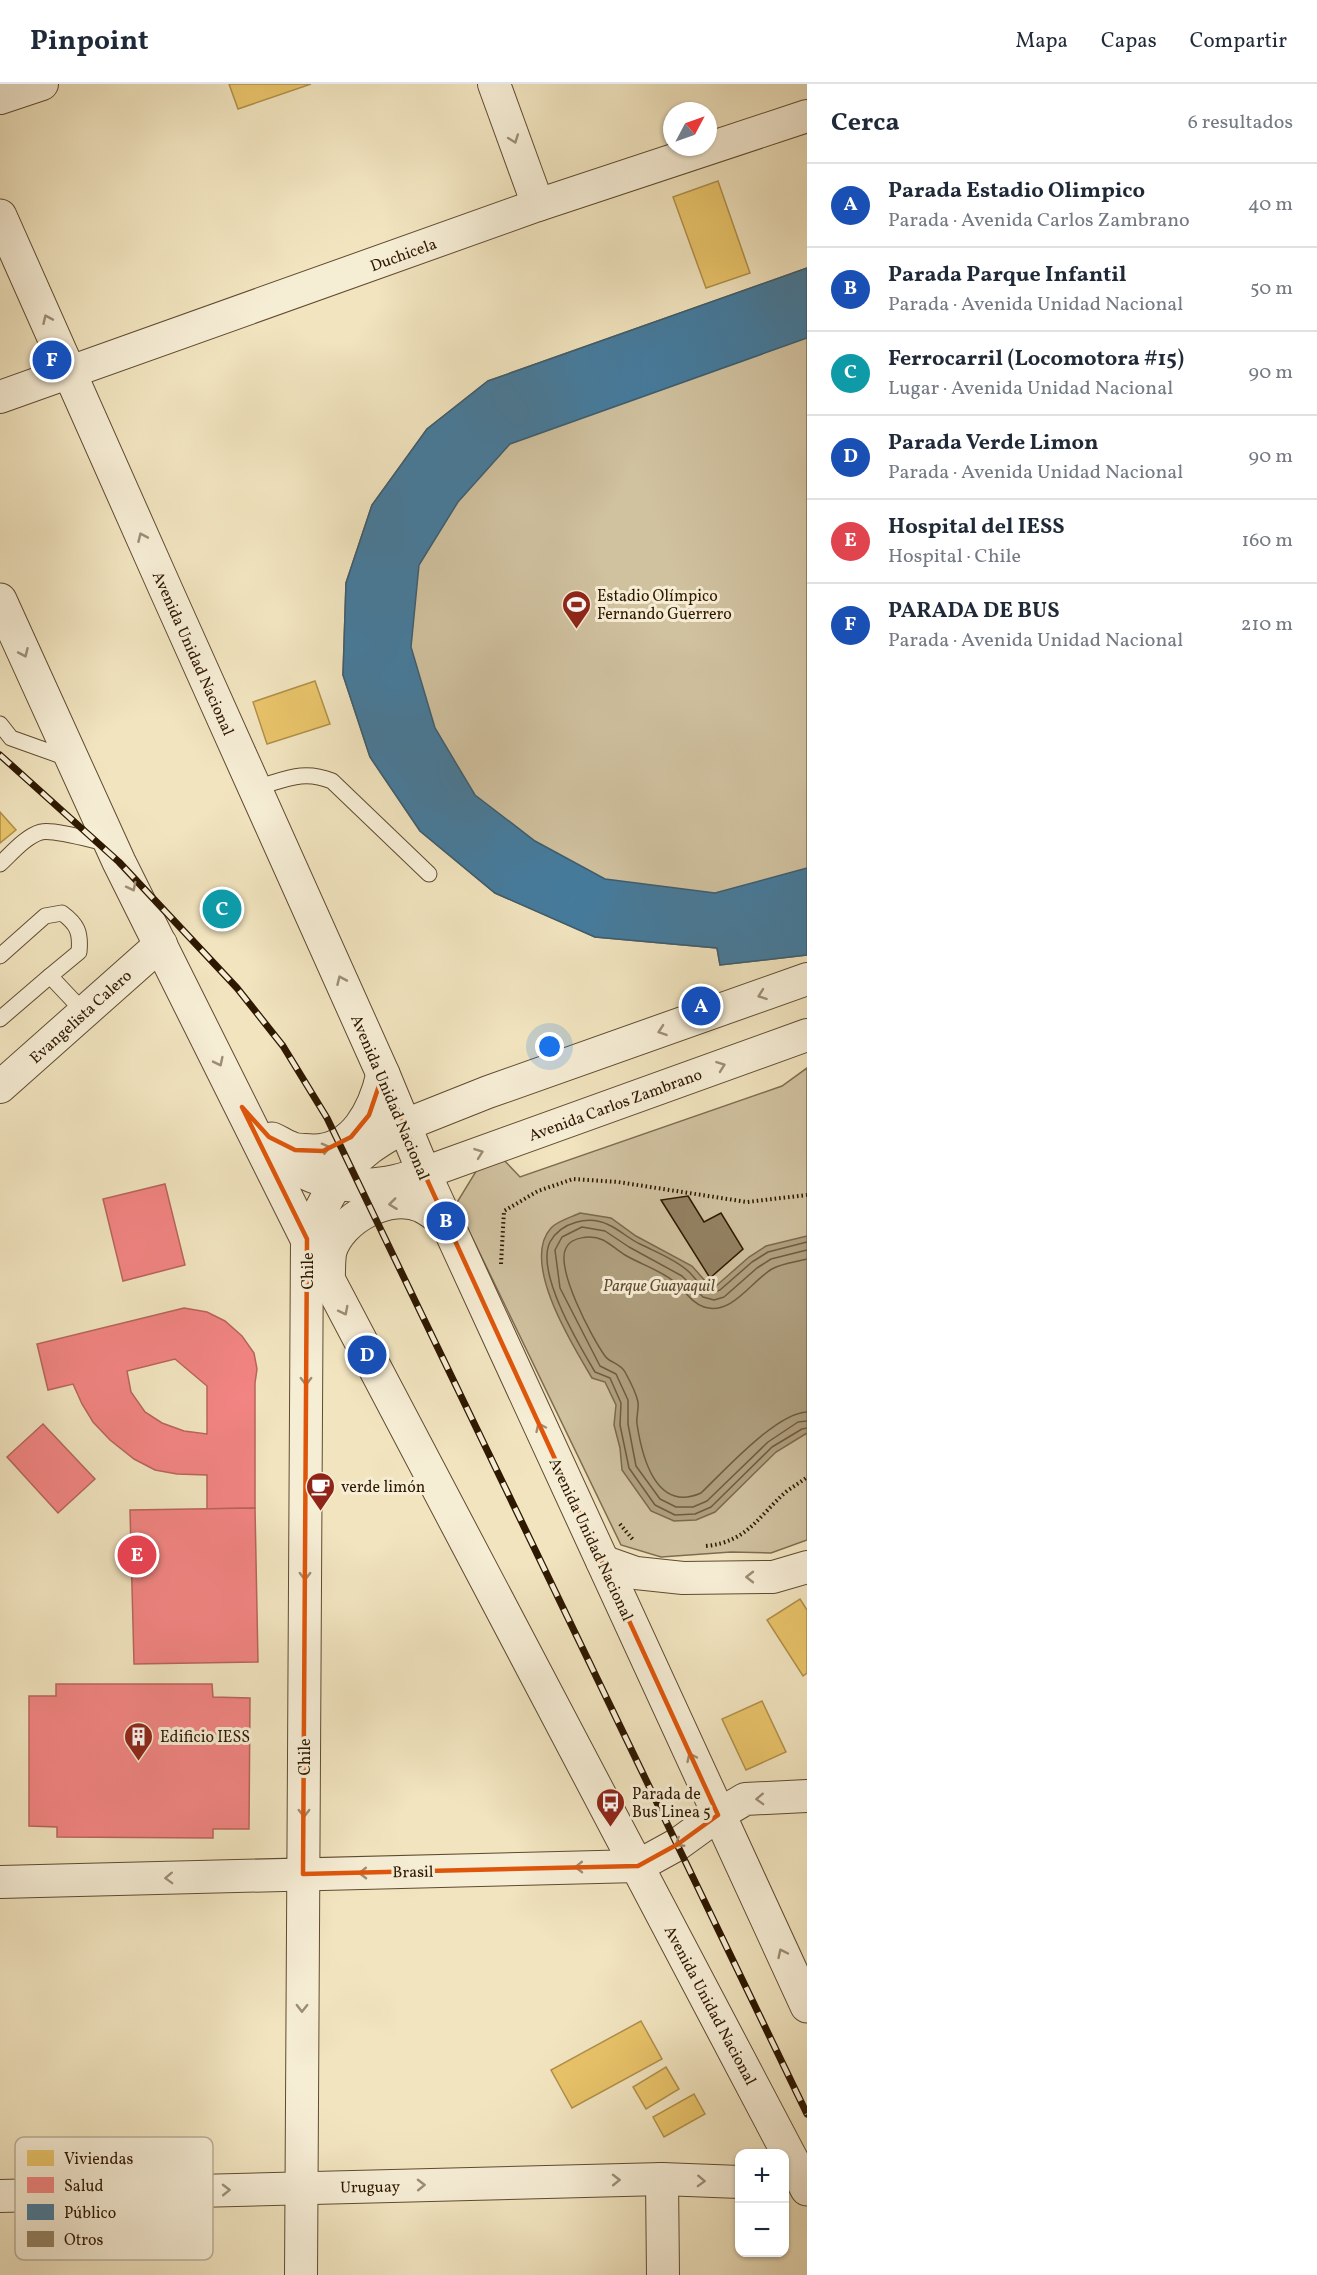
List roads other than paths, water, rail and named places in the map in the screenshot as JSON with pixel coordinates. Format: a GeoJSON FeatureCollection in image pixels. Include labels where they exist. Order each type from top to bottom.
{"type":"FeatureCollection","features":[{"type":"Feature","properties":{"kind":"street"},"geometry":{"type":"LineString","coordinates":[[0,98],[42,84]]}},
{"type":"Feature","properties":{"kind":"street"},"geometry":{"type":"LineString","coordinates":[[494,84],[538,206]]}},
{"type":"Feature","properties":{"kind":"street","name":"Duchicela"},"geometry":{"type":"LineString","coordinates":[[0,397],[538,206],[807,116]]}},
{"type":"Feature","properties":{"kind":"street","name":"Avenida Unidad Nacional"},"geometry":{"type":"LineString","coordinates":[[0,216],[383,1074],[424,1173],[807,2006]]}},
{"type":"Feature","properties":{"kind":"street","name":"Avenida Unidad Nacional"},"geometry":{"type":"LineString","coordinates":[[0,600],[111,844],[307,1239],[638,1866],[801,2185]]}},
{"type":"Feature","properties":{"kind":"street","name":"Evangelista Calero"},"geometry":{"type":"LineString","coordinates":[[0,1087],[161,944]]}},
{"type":"Feature","properties":{"kind":"street"},"geometry":{"type":"LineString","coordinates":[[307,1239],[326,1199],[336,1184],[368,1149],[405,1125],[488,1092],[807,980]]}},
{"type":"Feature","properties":{"kind":"street","name":"Avenida Carlos Zambrano"},"geometry":{"type":"LineString","coordinates":[[424,1173],[807,1035]]}},
{"type":"Feature","properties":{"kind":"street"},"geometry":{"type":"LineString","coordinates":[[242,1107],[269,1137],[295,1150],[323,1151],[351,1137],[369,1115],[379,1094],[383,1074]]}},
{"type":"Feature","properties":{"kind":"street"},"geometry":{"type":"LineString","coordinates":[[242,1107],[270,1146],[290,1164],[317,1178],[336,1184],[387,1184],[424,1173]]}},
{"type":"Feature","properties":{"kind":"street"},"geometry":{"type":"LineString","coordinates":[[328,1280],[330,1251],[343,1229],[371,1209],[394,1202],[421,1205],[446,1221]]}},
{"type":"Feature","properties":{"kind":"street","name":"Chile"},"geometry":{"type":"LineString","coordinates":[[301,2275],[307,1239]]}},
{"type":"Feature","properties":{"kind":"street"},"geometry":{"type":"LineString","coordinates":[[602,1561],[636,1573],[683,1578],[773,1577],[807,1566]]}},
{"type":"Feature","properties":{"kind":"street","name":"Brasil"},"geometry":{"type":"LineString","coordinates":[[0,1882],[638,1866],[678,1844],[745,1799],[807,1797]]}},
{"type":"Feature","properties":{"kind":"street"},"geometry":{"type":"LineString","coordinates":[[662,2179],[663,2275]]}},
{"type":"Feature","properties":{"kind":"street","name":"Uruguay"},"geometry":{"type":"LineString","coordinates":[[213,2190],[662,2179],[735,2182]]}},
{"type":"Feature","properties":{"kind":"street","name":"Uruguay"},"geometry":{"type":"LineString","coordinates":[[0,2196],[15,2196]]}},
{"type":"Feature","properties":{"kind":"lane"},"geometry":{"type":"LineString","coordinates":[[0,724],[11,738],[72,760]]}},
{"type":"Feature","properties":{"kind":"lane"},"geometry":{"type":"LineString","coordinates":[[255,788],[304,774],[318,775],[332,781],[429,874]]}},
{"type":"Feature","properties":{"kind":"lane"},"geometry":{"type":"LineString","coordinates":[[0,864],[31,837],[41,832],[54,832],[111,844]]}},
{"type":"Feature","properties":{"kind":"lane"},"geometry":{"type":"LineString","coordinates":[[0,956],[45,916],[62,913],[74,922],[81,939],[79,952],[0,1019]]}},
{"type":"Feature","properties":{"kind":"lane"},"geometry":{"type":"LineString","coordinates":[[50,976],[84,1012]]}},
{"type":"Feature","properties":{"kind":"water"},"geometry":{"type":"Polygon","coordinates":[[[580,1213],[611,1218],[636,1236],[692,1266],[707,1283],[716,1286],[749,1257],[766,1246],[807,1236],[807,1433],[776,1452],[715,1512],[696,1520],[674,1521],[651,1511],[622,1470],[620,1448],[614,1425],[616,1405],[605,1382],[592,1378],[573,1346],[553,1304],[545,1282],[542,1261],[543,1243],[551,1228],[580,1213]]]}},
{"type":"Feature","properties":{"kind":"railway"},"geometry":{"type":"LineString","coordinates":[[0,755],[119,862],[237,988],[283,1046],[327,1118],[807,2114]]}},
{"type":"Feature","properties":{"kind":"place","name":"PARADA DE BUS"},"geometry":{"type":"Point","coordinates":[52,360]}},
{"type":"Feature","properties":{"kind":"place","name":"Estadio Olímpico Fernando Guerrero"},"geometry":{"type":"Point","coordinates":[576,630]}},
{"type":"Feature","properties":{"kind":"place","name":"Ferrocarril (Locomotora #15)"},"geometry":{"type":"Point","coordinates":[222,909]}},
{"type":"Feature","properties":{"kind":"place","name":"Parada Estadio Olimpico"},"geometry":{"type":"Point","coordinates":[701,1006]}},
{"type":"Feature","properties":{"kind":"place","name":"Parada Parque Infantil"},"geometry":{"type":"Point","coordinates":[446,1221]}},
{"type":"Feature","properties":{"kind":"place","name":"Parada Verde Limon"},"geometry":{"type":"Point","coordinates":[367,1355]}},
{"type":"Feature","properties":{"kind":"place","name":"verde limón"},"geometry":{"type":"Point","coordinates":[320,1512]}},
{"type":"Feature","properties":{"kind":"place","name":"Hospital del IESS"},"geometry":{"type":"Point","coordinates":[137,1555]}},
{"type":"Feature","properties":{"kind":"place","name":"Edificio IESS"},"geometry":{"type":"Point","coordinates":[139,1762]}},
{"type":"Feature","properties":{"kind":"place","name":"Parada de Bus Linea 5"},"geometry":{"type":"Point","coordinates":[611,1828]}},
{"type":"Feature","properties":{"kind":"park label","name":"Parque Guayaquil"},"geometry":{"type":"Point","coordinates":[659,1285]}}]}
